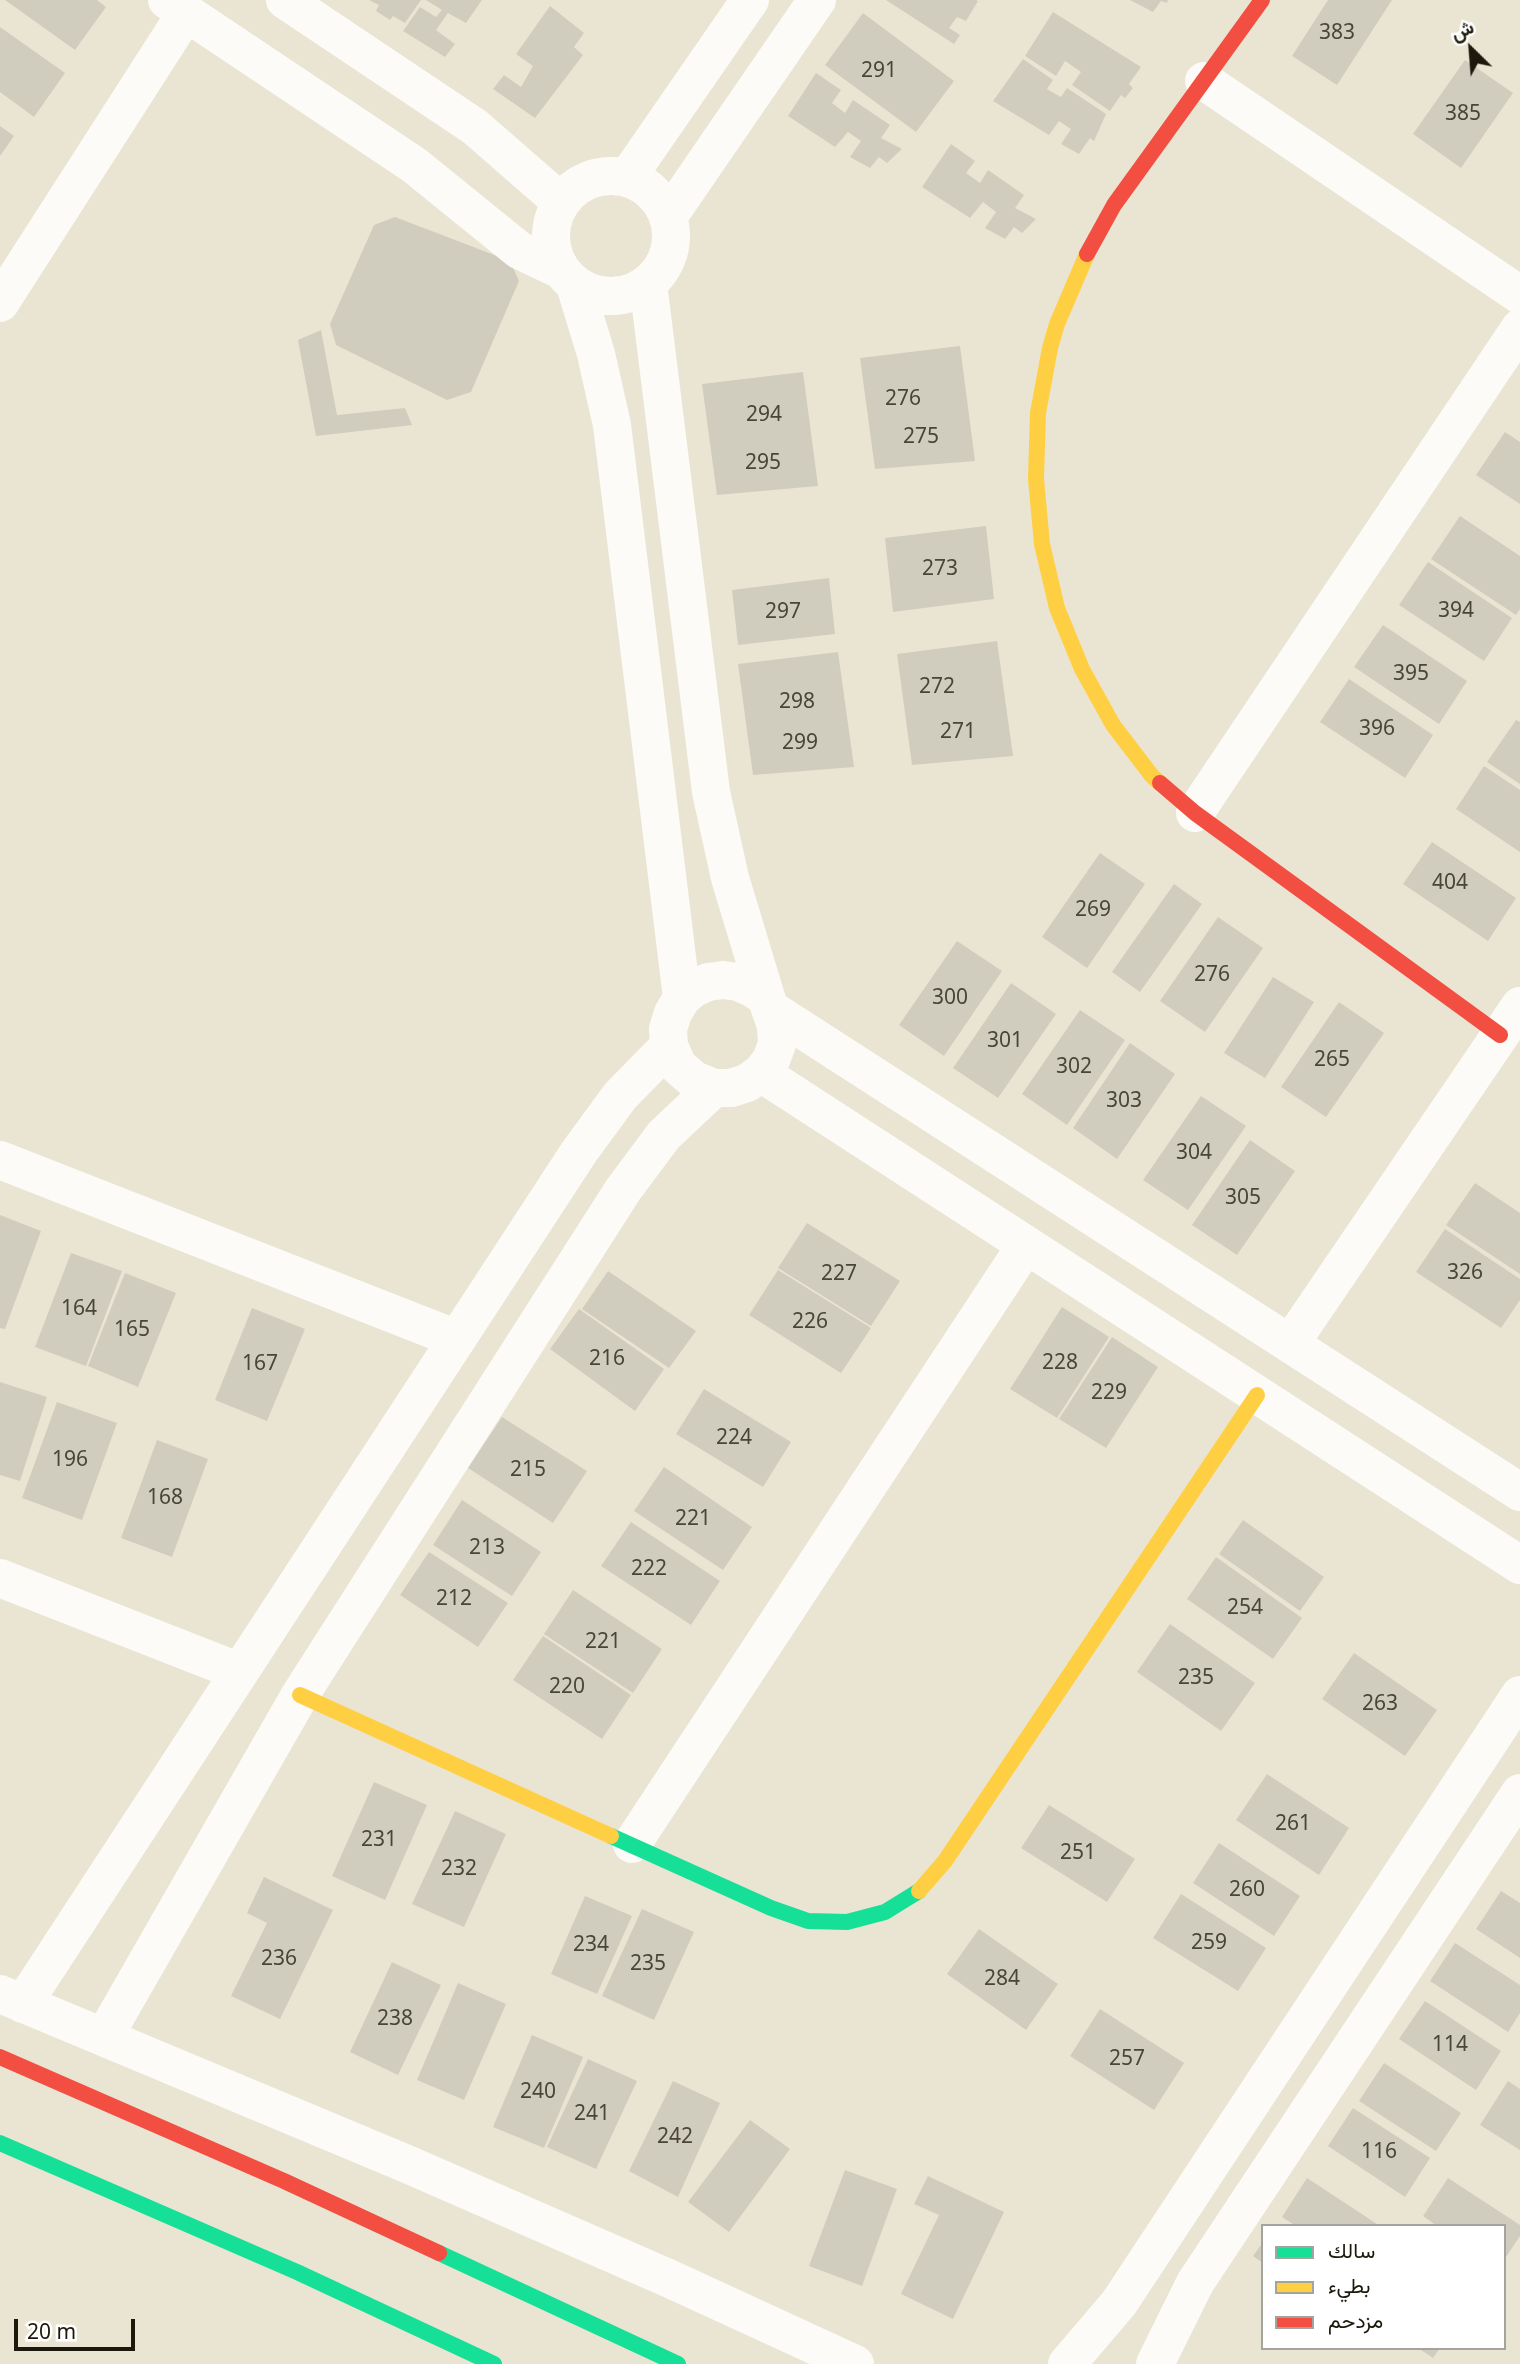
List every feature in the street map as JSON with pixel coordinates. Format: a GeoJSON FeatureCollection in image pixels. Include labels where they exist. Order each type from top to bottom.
{"type":"FeatureCollection","features":[{"type":"Feature","properties":{"kind":"street"},"geometry":{"type":"LineString","coordinates":[[285,0],[475,127],[561,202]]}},
{"type":"Feature","properties":{"kind":"street"},"geometry":{"type":"LineString","coordinates":[[627,178],[750,0]]}},
{"type":"Feature","properties":{"kind":"street"},"geometry":{"type":"LineString","coordinates":[[668,216],[817,0]]}},
{"type":"Feature","properties":{"kind":"street"},"geometry":{"type":"LineString","coordinates":[[1262,0],[1114,205],[1082,262],[1050,348],[1038,413],[1036,479],[1042,544],[1057,608],[1082,668],[1113,725],[1152,776],[1195,813],[1510,1021],[1290,1344]]}},
{"type":"Feature","properties":{"kind":"street"},"geometry":{"type":"LineString","coordinates":[[0,303],[177,6],[414,165],[519,250],[568,277],[593,293],[612,296],[631,292],[648,283],[658,273],[670,246],[668,216],[652,192],[627,178],[608,176],[590,180],[574,189],[561,202],[551,229],[551,244],[568,277],[596,354],[612,425],[682,998]]}},
{"type":"Feature","properties":{"kind":"street"},"geometry":{"type":"LineString","coordinates":[[1204,81],[1520,295]]}},
{"type":"Feature","properties":{"kind":"street"},"geometry":{"type":"LineString","coordinates":[[648,283],[711,792],[730,878],[769,1004],[776,1026],[777,1044],[771,1060],[761,1073],[747,1083],[731,1088],[714,1088],[694,1080],[678,1066],[669,1046],[668,1029],[682,998],[694,988],[708,982],[738,982],[752,988],[769,1004],[1520,1492]]}},
{"type":"Feature","properties":{"kind":"street"},"geometry":{"type":"LineString","coordinates":[[1195,813],[1520,328]]}},
{"type":"Feature","properties":{"kind":"street"},"geometry":{"type":"LineString","coordinates":[[669,1046],[620,1096],[599,1124],[240,1672],[11,1999],[407,2164],[668,2278],[855,2364]]}},
{"type":"Feature","properties":{"kind":"street"},"geometry":{"type":"LineString","coordinates":[[761,1073],[1520,1565]]}},
{"type":"Feature","properties":{"kind":"street"},"geometry":{"type":"LineString","coordinates":[[104,2037],[300,1695],[624,1190],[664,1135],[714,1088]]}},
{"type":"Feature","properties":{"kind":"street"},"geometry":{"type":"LineString","coordinates":[[0,1160],[457,1339]]}},
{"type":"Feature","properties":{"kind":"street"},"geometry":{"type":"LineString","coordinates":[[632,1844],[1026,1245]]}},
{"type":"Feature","properties":{"kind":"street"},"geometry":{"type":"LineString","coordinates":[[300,1695],[771,1908],[808,1921],[847,1922],[885,1912],[919,1891],[945,1861],[1257,1395]]}},
{"type":"Feature","properties":{"kind":"street"},"geometry":{"type":"LineString","coordinates":[[0,1578],[240,1672]]}},
{"type":"Feature","properties":{"kind":"street"},"geometry":{"type":"LineString","coordinates":[[1067,2364],[1119,2303],[1520,1695]]}},
{"type":"Feature","properties":{"kind":"street"},"geometry":{"type":"LineString","coordinates":[[1154,2364],[1195,2283],[1520,1793]]}},
{"type":"Feature","properties":{"kind":"street"},"geometry":{"type":"LineString","coordinates":[[0,2057],[296,2187],[678,2364]]}},
{"type":"Feature","properties":{"kind":"street"},"geometry":{"type":"LineString","coordinates":[[0,2143],[297,2272],[494,2364]]}},
{"type":"Feature","properties":{"kind":"street"},"geometry":{"type":"LineString","coordinates":[[1175,2217],[1219,2247]]}},
{"type":"Feature","properties":{"kind":"building"},"geometry":{"type":"Polygon","coordinates":[[[5,0],[97,0],[106,7],[75,50],[5,0]]]}},
{"type":"Feature","properties":{"kind":"building"},"geometry":{"type":"Polygon","coordinates":[[[369,0],[421,0],[405,23],[393,16],[390,20],[376,11],[379,5],[369,0]]]}},
{"type":"Feature","properties":{"kind":"building"},"geometry":{"type":"Polygon","coordinates":[[[426,0],[482,0],[466,23],[448,13],[436,30],[455,44],[445,57],[403,31],[420,7],[436,17],[442,10],[426,0]]]}},
{"type":"Feature","properties":{"kind":"building"},"geometry":{"type":"Polygon","coordinates":[[[886,0],[978,1],[966,21],[957,17],[949,28],[960,35],[954,44],[886,0]]]}},
{"type":"Feature","properties":{"kind":"building"},"geometry":{"type":"Polygon","coordinates":[[[1130,0],[1168,0],[1167,3],[1161,1],[1153,12],[1130,0]]]}},
{"type":"Feature","properties":{"kind":"building"},"geometry":{"type":"Polygon","coordinates":[[[1328,0],[1392,0],[1337,85],[1292,56],[1328,0]]]}},
{"type":"Feature","properties":{"kind":"building"},"geometry":{"type":"Polygon","coordinates":[[[550,6],[584,33],[574,47],[583,55],[535,118],[493,89],[504,75],[521,87],[533,66],[516,54],[550,6]]]}},
{"type":"Feature","properties":{"kind":"building"},"geometry":{"type":"Polygon","coordinates":[[[1053,12],[1141,67],[1129,84],[1133,88],[1125,98],[1121,95],[1110,111],[1072,85],[1081,72],[1065,61],[1056,76],[1025,56],[1053,12]]]}},
{"type":"Feature","properties":{"kind":"building"},"geometry":{"type":"Polygon","coordinates":[[[863,13],[954,81],[916,132],[825,65],[863,13]]]}},
{"type":"Feature","properties":{"kind":"building"},"geometry":{"type":"Polygon","coordinates":[[[0,27],[65,73],[34,117],[0,92],[0,27]]]}},
{"type":"Feature","properties":{"kind":"building"},"geometry":{"type":"Polygon","coordinates":[[[1023,59],[1053,80],[1047,89],[1061,97],[1067,88],[1106,114],[1094,141],[1090,138],[1079,154],[1061,144],[1071,129],[1059,121],[1049,135],[993,101],[1023,59]]]}},
{"type":"Feature","properties":{"kind":"building"},"geometry":{"type":"Polygon","coordinates":[[[1465,60],[1513,93],[1461,168],[1413,134],[1465,60]]]}},
{"type":"Feature","properties":{"kind":"building"},"geometry":{"type":"Polygon","coordinates":[[[816,73],[841,90],[832,103],[845,113],[853,100],[890,125],[881,138],[902,149],[887,163],[879,157],[870,168],[850,157],[861,141],[848,132],[835,147],[788,116],[816,73]]]}},
{"type":"Feature","properties":{"kind":"building"},"geometry":{"type":"Polygon","coordinates":[[[0,126],[14,136],[0,156],[0,126]]]}},
{"type":"Feature","properties":{"kind":"building"},"geometry":{"type":"Polygon","coordinates":[[[951,144],[975,161],[966,173],[980,183],[988,170],[1024,195],[1015,208],[1036,219],[1022,233],[1014,227],[1005,239],[985,228],[996,212],[983,202],[970,218],[922,187],[951,144]]]}},
{"type":"Feature","properties":{"kind":"building"},"geometry":{"type":"Polygon","coordinates":[[[395,217],[510,261],[519,281],[471,392],[447,400],[336,345],[330,324],[374,225],[395,217]]]}},
{"type":"Feature","properties":{"kind":"building"},"geometry":{"type":"Polygon","coordinates":[[[321,330],[337,415],[405,408],[412,425],[316,436],[298,340],[321,330]]]}},
{"type":"Feature","properties":{"kind":"building"},"geometry":{"type":"Polygon","coordinates":[[[960,346],[975,461],[875,469],[860,358],[960,346]]]}},
{"type":"Feature","properties":{"kind":"building"},"geometry":{"type":"Polygon","coordinates":[[[803,372],[818,486],[717,495],[702,384],[803,372]]]}},
{"type":"Feature","properties":{"kind":"building"},"geometry":{"type":"Polygon","coordinates":[[[1505,432],[1520,442],[1520,504],[1476,475],[1505,432]]]}},
{"type":"Feature","properties":{"kind":"building"},"geometry":{"type":"Polygon","coordinates":[[[1460,516],[1520,556],[1520,609],[1516,615],[1431,559],[1460,516]]]}},
{"type":"Feature","properties":{"kind":"building"},"geometry":{"type":"Polygon","coordinates":[[[986,526],[994,599],[893,612],[885,538],[986,526]]]}},
{"type":"Feature","properties":{"kind":"building"},"geometry":{"type":"Polygon","coordinates":[[[1428,562],[1512,618],[1484,661],[1399,605],[1428,562]]]}},
{"type":"Feature","properties":{"kind":"building"},"geometry":{"type":"Polygon","coordinates":[[[829,578],[835,634],[738,645],[732,590],[829,578]]]}},
{"type":"Feature","properties":{"kind":"building"},"geometry":{"type":"Polygon","coordinates":[[[1383,625],[1467,681],[1439,724],[1354,667],[1383,625]]]}},
{"type":"Feature","properties":{"kind":"building"},"geometry":{"type":"Polygon","coordinates":[[[997,641],[1013,756],[912,765],[897,654],[997,641]]]}},
{"type":"Feature","properties":{"kind":"building"},"geometry":{"type":"Polygon","coordinates":[[[838,652],[854,767],[753,775],[738,664],[838,652]]]}},
{"type":"Feature","properties":{"kind":"building"},"geometry":{"type":"Polygon","coordinates":[[[1349,679],[1433,735],[1405,778],[1320,722],[1349,679]]]}},
{"type":"Feature","properties":{"kind":"building"},"geometry":{"type":"Polygon","coordinates":[[[1516,720],[1520,722],[1520,784],[1487,762],[1516,720]]]}},
{"type":"Feature","properties":{"kind":"building"},"geometry":{"type":"Polygon","coordinates":[[[1484,766],[1520,790],[1520,852],[1456,809],[1484,766]]]}},
{"type":"Feature","properties":{"kind":"building"},"geometry":{"type":"Polygon","coordinates":[[[1432,842],[1516,898],[1488,941],[1403,884],[1432,842]]]}},
{"type":"Feature","properties":{"kind":"building"},"geometry":{"type":"Polygon","coordinates":[[[1100,853],[1145,884],[1087,968],[1042,937],[1100,853]]]}},
{"type":"Feature","properties":{"kind":"building"},"geometry":{"type":"Polygon","coordinates":[[[1174,884],[1202,904],[1140,992],[1112,972],[1174,884]]]}},
{"type":"Feature","properties":{"kind":"building"},"geometry":{"type":"Polygon","coordinates":[[[1218,917],[1263,948],[1205,1032],[1160,1001],[1218,917]]]}},
{"type":"Feature","properties":{"kind":"building"},"geometry":{"type":"Polygon","coordinates":[[[957,941],[1002,971],[944,1056],[899,1025],[957,941]]]}},
{"type":"Feature","properties":{"kind":"building"},"geometry":{"type":"Polygon","coordinates":[[[1273,977],[1314,1002],[1265,1078],[1224,1053],[1273,977]]]}},
{"type":"Feature","properties":{"kind":"building"},"geometry":{"type":"Polygon","coordinates":[[[1011,983],[1056,1014],[998,1098],[953,1068],[1011,983]]]}},
{"type":"Feature","properties":{"kind":"building"},"geometry":{"type":"Polygon","coordinates":[[[1339,1002],[1384,1033],[1326,1117],[1281,1087],[1339,1002]]]}},
{"type":"Feature","properties":{"kind":"building"},"geometry":{"type":"Polygon","coordinates":[[[1080,1010],[1125,1040],[1067,1125],[1022,1094],[1080,1010]]]}},
{"type":"Feature","properties":{"kind":"building"},"geometry":{"type":"Polygon","coordinates":[[[1130,1043],[1175,1074],[1117,1159],[1073,1128],[1130,1043]]]}},
{"type":"Feature","properties":{"kind":"building"},"geometry":{"type":"Polygon","coordinates":[[[1201,1096],[1246,1126],[1188,1210],[1143,1180],[1201,1096]]]}},
{"type":"Feature","properties":{"kind":"building"},"geometry":{"type":"Polygon","coordinates":[[[1250,1140],[1295,1171],[1237,1255],[1192,1225],[1250,1140]]]}},
{"type":"Feature","properties":{"kind":"building"},"geometry":{"type":"Polygon","coordinates":[[[1475,1183],[1520,1213],[1520,1274],[1446,1225],[1475,1183]]]}},
{"type":"Feature","properties":{"kind":"building"},"geometry":{"type":"Polygon","coordinates":[[[0,1215],[41,1231],[5,1329],[0,1328],[0,1215]]]}},
{"type":"Feature","properties":{"kind":"building"},"geometry":{"type":"Polygon","coordinates":[[[807,1223],[900,1281],[871,1326],[778,1268],[807,1223]]]}},
{"type":"Feature","properties":{"kind":"building"},"geometry":{"type":"Polygon","coordinates":[[[1445,1229],[1520,1279],[1520,1300],[1501,1328],[1416,1272],[1445,1229]]]}},
{"type":"Feature","properties":{"kind":"building"},"geometry":{"type":"Polygon","coordinates":[[[71,1253],[122,1271],[86,1366],[35,1347],[71,1253]]]}},
{"type":"Feature","properties":{"kind":"building"},"geometry":{"type":"Polygon","coordinates":[[[778,1270],[871,1328],[841,1373],[749,1315],[778,1270]]]}},
{"type":"Feature","properties":{"kind":"building"},"geometry":{"type":"Polygon","coordinates":[[[608,1271],[696,1331],[669,1368],[582,1309],[608,1271]]]}},
{"type":"Feature","properties":{"kind":"building"},"geometry":{"type":"Polygon","coordinates":[[[125,1273],[176,1293],[138,1387],[88,1366],[125,1273]]]}},
{"type":"Feature","properties":{"kind":"building"},"geometry":{"type":"Polygon","coordinates":[[[1062,1307],[1109,1337],[1057,1418],[1010,1389],[1062,1307]]]}},
{"type":"Feature","properties":{"kind":"building"},"geometry":{"type":"Polygon","coordinates":[[[252,1308],[305,1329],[267,1421],[215,1400],[252,1308]]]}},
{"type":"Feature","properties":{"kind":"building"},"geometry":{"type":"Polygon","coordinates":[[[579,1309],[664,1369],[635,1411],[550,1349],[579,1309]]]}},
{"type":"Feature","properties":{"kind":"building"},"geometry":{"type":"Polygon","coordinates":[[[1112,1337],[1158,1367],[1106,1448],[1059,1419],[1112,1337]]]}},
{"type":"Feature","properties":{"kind":"building"},"geometry":{"type":"Polygon","coordinates":[[[0,1382],[47,1397],[20,1481],[0,1475],[0,1382]]]}},
{"type":"Feature","properties":{"kind":"building"},"geometry":{"type":"Polygon","coordinates":[[[704,1389],[791,1442],[763,1487],[676,1434],[704,1389]]]}},
{"type":"Feature","properties":{"kind":"building"},"geometry":{"type":"Polygon","coordinates":[[[57,1402],[117,1423],[82,1520],[22,1498],[57,1402]]]}},
{"type":"Feature","properties":{"kind":"building"},"geometry":{"type":"Polygon","coordinates":[[[502,1417],[587,1471],[553,1523],[468,1468],[502,1417]]]}},
{"type":"Feature","properties":{"kind":"building"},"geometry":{"type":"Polygon","coordinates":[[[157,1440],[208,1459],[172,1557],[121,1538],[157,1440]]]}},
{"type":"Feature","properties":{"kind":"building"},"geometry":{"type":"Polygon","coordinates":[[[664,1467],[752,1527],[723,1570],[634,1511],[664,1467]]]}},
{"type":"Feature","properties":{"kind":"building"},"geometry":{"type":"Polygon","coordinates":[[[462,1500],[541,1552],[512,1596],[433,1545],[462,1500]]]}},
{"type":"Feature","properties":{"kind":"building"},"geometry":{"type":"Polygon","coordinates":[[[1243,1520],[1324,1577],[1300,1611],[1219,1554],[1243,1520]]]}},
{"type":"Feature","properties":{"kind":"building"},"geometry":{"type":"Polygon","coordinates":[[[631,1522],[720,1581],[691,1625],[601,1566],[631,1522]]]}},
{"type":"Feature","properties":{"kind":"building"},"geometry":{"type":"Polygon","coordinates":[[[429,1552],[508,1603],[478,1647],[400,1595],[429,1552]]]}},
{"type":"Feature","properties":{"kind":"building"},"geometry":{"type":"Polygon","coordinates":[[[1216,1557],[1302,1618],[1273,1659],[1187,1599],[1216,1557]]]}},
{"type":"Feature","properties":{"kind":"building"},"geometry":{"type":"Polygon","coordinates":[[[573,1590],[662,1649],[633,1693],[544,1634],[573,1590]]]}},
{"type":"Feature","properties":{"kind":"building"},"geometry":{"type":"Polygon","coordinates":[[[1170,1624],[1255,1683],[1221,1731],[1137,1672],[1170,1624]]]}},
{"type":"Feature","properties":{"kind":"building"},"geometry":{"type":"Polygon","coordinates":[[[543,1636],[631,1695],[602,1739],[513,1680],[543,1636]]]}},
{"type":"Feature","properties":{"kind":"building"},"geometry":{"type":"Polygon","coordinates":[[[1354,1653],[1437,1710],[1405,1756],[1322,1699],[1354,1653]]]}},
{"type":"Feature","properties":{"kind":"building"},"geometry":{"type":"Polygon","coordinates":[[[1267,1774],[1349,1828],[1319,1875],[1236,1820],[1267,1774]]]}},
{"type":"Feature","properties":{"kind":"building"},"geometry":{"type":"Polygon","coordinates":[[[374,1782],[427,1805],[385,1900],[332,1876],[374,1782]]]}},
{"type":"Feature","properties":{"kind":"building"},"geometry":{"type":"Polygon","coordinates":[[[1049,1805],[1135,1859],[1107,1902],[1021,1848],[1049,1805]]]}},
{"type":"Feature","properties":{"kind":"building"},"geometry":{"type":"Polygon","coordinates":[[[455,1811],[506,1834],[464,1927],[412,1904],[455,1811]]]}},
{"type":"Feature","properties":{"kind":"building"},"geometry":{"type":"Polygon","coordinates":[[[1219,1843],[1300,1896],[1274,1936],[1193,1883],[1219,1843]]]}},
{"type":"Feature","properties":{"kind":"building"},"geometry":{"type":"Polygon","coordinates":[[[264,1877],[333,1910],[280,2019],[231,1996],[267,1923],[247,1913],[264,1877]]]}},
{"type":"Feature","properties":{"kind":"building"},"geometry":{"type":"Polygon","coordinates":[[[1501,1891],[1520,1903],[1520,1958],[1476,1929],[1501,1891]]]}},
{"type":"Feature","properties":{"kind":"building"},"geometry":{"type":"Polygon","coordinates":[[[1181,1894],[1266,1948],[1238,1991],[1153,1938],[1181,1894]]]}},
{"type":"Feature","properties":{"kind":"building"},"geometry":{"type":"Polygon","coordinates":[[[585,1896],[632,1916],[597,1994],[551,1974],[585,1896]]]}},
{"type":"Feature","properties":{"kind":"building"},"geometry":{"type":"Polygon","coordinates":[[[642,1909],[694,1932],[654,2020],[602,1996],[642,1909]]]}},
{"type":"Feature","properties":{"kind":"building"},"geometry":{"type":"Polygon","coordinates":[[[979,1929],[1058,1984],[1026,2030],[947,1974],[979,1929]]]}},
{"type":"Feature","properties":{"kind":"building"},"geometry":{"type":"Polygon","coordinates":[[[1455,1943],[1520,1985],[1520,2013],[1508,2032],[1430,1981],[1455,1943]]]}},
{"type":"Feature","properties":{"kind":"building"},"geometry":{"type":"Polygon","coordinates":[[[392,1962],[441,1985],[398,2075],[350,2052],[392,1962]]]}},
{"type":"Feature","properties":{"kind":"building"},"geometry":{"type":"Polygon","coordinates":[[[458,1983],[506,2004],[464,2100],[417,2080],[458,1983]]]}},
{"type":"Feature","properties":{"kind":"building"},"geometry":{"type":"Polygon","coordinates":[[[1425,2001],[1501,2051],[1476,2090],[1399,2039],[1425,2001]]]}},
{"type":"Feature","properties":{"kind":"building"},"geometry":{"type":"Polygon","coordinates":[[[1100,2009],[1184,2063],[1154,2110],[1070,2056],[1100,2009]]]}},
{"type":"Feature","properties":{"kind":"building"},"geometry":{"type":"Polygon","coordinates":[[[532,2035],[583,2057],[544,2148],[493,2127],[532,2035]]]}},
{"type":"Feature","properties":{"kind":"building"},"geometry":{"type":"Polygon","coordinates":[[[588,2059],[637,2081],[596,2169],[547,2147],[588,2059]]]}},
{"type":"Feature","properties":{"kind":"building"},"geometry":{"type":"Polygon","coordinates":[[[1384,2063],[1461,2113],[1436,2151],[1359,2101],[1384,2063]]]}},
{"type":"Feature","properties":{"kind":"building"},"geometry":{"type":"Polygon","coordinates":[[[673,2081],[720,2103],[678,2197],[629,2171],[673,2081]]]}},
{"type":"Feature","properties":{"kind":"building"},"geometry":{"type":"Polygon","coordinates":[[[1508,2081],[1520,2089],[1520,2150],[1480,2125],[1508,2081]]]}},
{"type":"Feature","properties":{"kind":"building"},"geometry":{"type":"Polygon","coordinates":[[[1353,2108],[1430,2158],[1405,2197],[1328,2146],[1353,2108]]]}},
{"type":"Feature","properties":{"kind":"building"},"geometry":{"type":"Polygon","coordinates":[[[750,2120],[790,2149],[729,2232],[688,2202],[750,2120]]]}},
{"type":"Feature","properties":{"kind":"building"},"geometry":{"type":"Polygon","coordinates":[[[845,2170],[897,2189],[862,2286],[809,2266],[845,2170]]]}},
{"type":"Feature","properties":{"kind":"building"},"geometry":{"type":"Polygon","coordinates":[[[928,2176],[1004,2212],[953,2319],[901,2294],[939,2215],[914,2204],[928,2176]]]}},
{"type":"Feature","properties":{"kind":"building"},"geometry":{"type":"Polygon","coordinates":[[[1307,2178],[1377,2224],[1293,2224],[1282,2217],[1307,2178]]]}},
{"type":"Feature","properties":{"kind":"building"},"geometry":{"type":"Polygon","coordinates":[[[1448,2178],[1520,2225],[1520,2236],[1506,2257],[1506,2224],[1434,2224],[1423,2216],[1448,2178]]]}},
{"type":"Feature","properties":{"kind":"building"},"geometry":{"type":"Polygon","coordinates":[[[1261,2245],[1261,2262],[1253,2256],[1261,2245]]]}},
{"type":"Feature","properties":{"kind":"building"},"geometry":{"type":"Polygon","coordinates":[[[1421,2350],[1439,2350],[1433,2358],[1421,2350]]]}},
{"type":"Feature","properties":{"kind":"traffic: fast"},"geometry":{"type":"LineString","coordinates":[[611,1836],[771,1908],[808,1921],[847,1922],[885,1912],[919,1891]]}},
{"type":"Feature","properties":{"kind":"traffic: fast"},"geometry":{"type":"LineString","coordinates":[[0,2143],[297,2272],[494,2364]]}},
{"type":"Feature","properties":{"kind":"traffic: fast"},"geometry":{"type":"LineString","coordinates":[[439,2253],[678,2364]]}},
{"type":"Feature","properties":{"kind":"traffic: slow"},"geometry":{"type":"LineString","coordinates":[[1087,254],[1057,324],[1038,413],[1036,479],[1042,544],[1057,608],[1082,669],[1113,725],[1160,783]]}},
{"type":"Feature","properties":{"kind":"traffic: slow"},"geometry":{"type":"LineString","coordinates":[[919,1891],[945,1861],[1257,1395]]}},
{"type":"Feature","properties":{"kind":"traffic: slow"},"geometry":{"type":"LineString","coordinates":[[300,1695],[611,1836]]}},
{"type":"Feature","properties":{"kind":"traffic: jam"},"geometry":{"type":"LineString","coordinates":[[1087,254],[1114,205],[1262,0]]}},
{"type":"Feature","properties":{"kind":"traffic: jam"},"geometry":{"type":"LineString","coordinates":[[1160,783],[1195,813],[1500,1035]]}},
{"type":"Feature","properties":{"kind":"traffic: jam"},"geometry":{"type":"LineString","coordinates":[[0,2057],[284,2181],[439,2253]]}}]}
